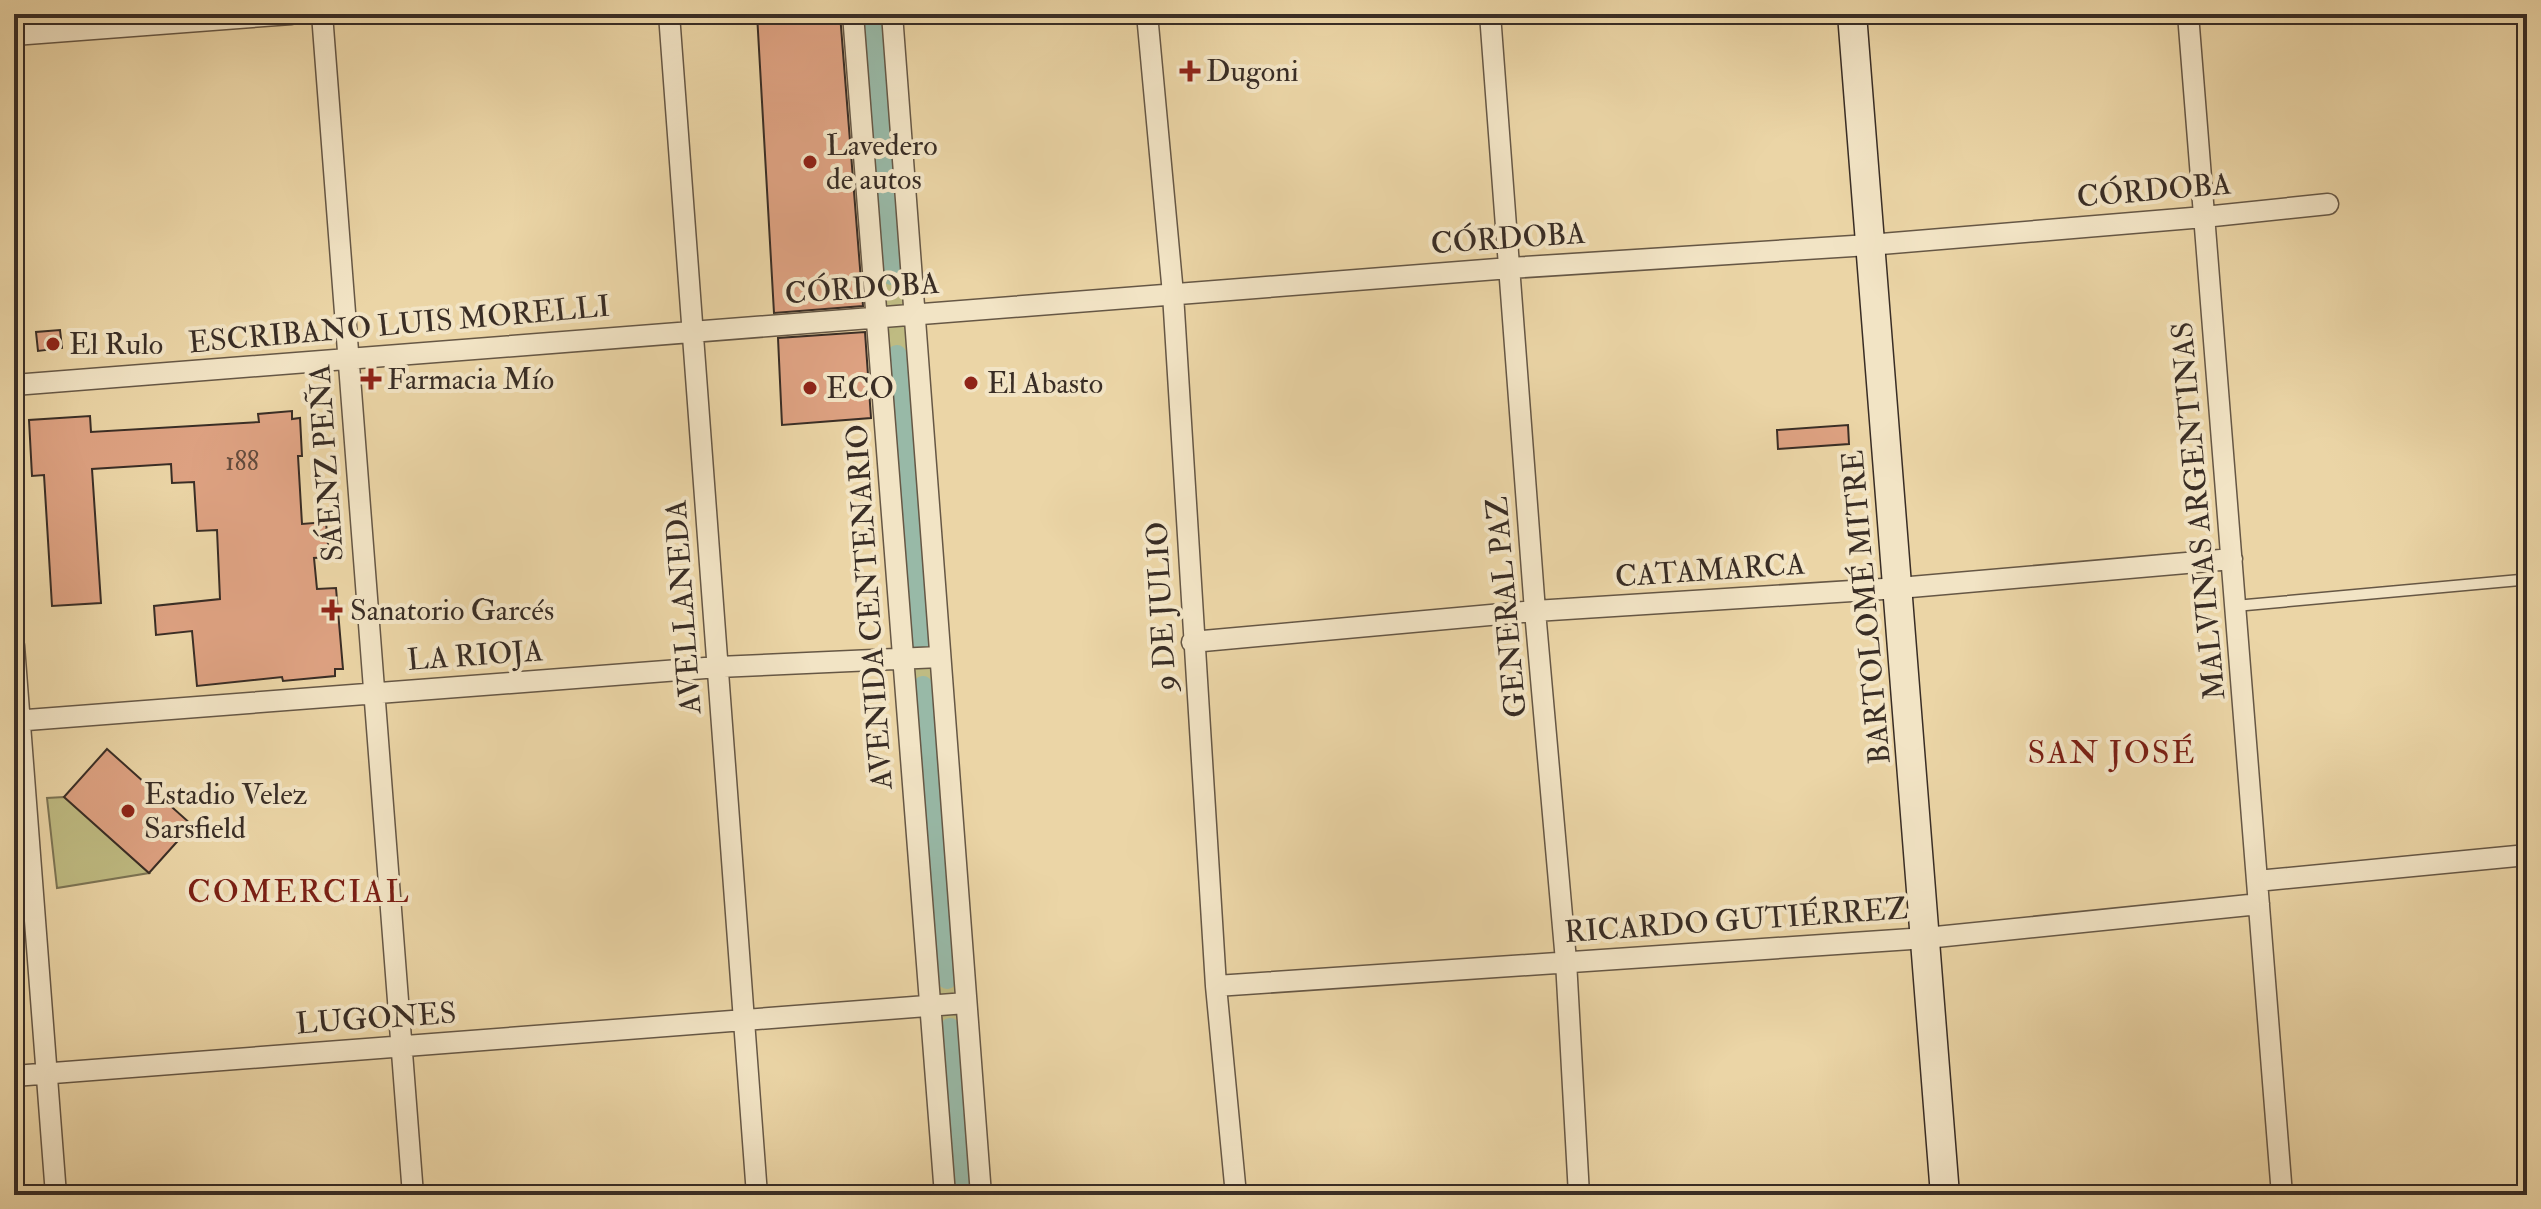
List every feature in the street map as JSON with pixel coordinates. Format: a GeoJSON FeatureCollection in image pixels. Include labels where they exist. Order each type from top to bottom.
{"type":"FeatureCollection","features":[{"type":"Feature","properties":{"kind":"main road","name":"BARTOLOMÉ MITRE"},"geometry":{"type":"LineString","coordinates":[[1852,14],[1945,1195]]}},
{"type":"Feature","properties":{"kind":"street"},"geometry":{"type":"LineString","coordinates":[[14,35],[291,14]]}},
{"type":"Feature","properties":{"kind":"street","name":"SÁENZ PEÑA"},"geometry":{"type":"LineString","coordinates":[[322,14],[413,1195]]}},
{"type":"Feature","properties":{"kind":"street","name":"AVELLANEDA"},"geometry":{"type":"LineString","coordinates":[[669,14],[757,1195]]}},
{"type":"Feature","properties":{"kind":"street","name":"AVENIDA CENTENARIO"},"geometry":{"type":"LineString","coordinates":[[853,14],[945,1195]]}},
{"type":"Feature","properties":{"kind":"street"},"geometry":{"type":"LineString","coordinates":[[892,14],[981,1195]]}},
{"type":"Feature","properties":{"kind":"street","name":"9 DE JULIO"},"geometry":{"type":"LineString","coordinates":[[1147,14],[1173,294],[1192,642],[1216,986],[1236,1195]]}},
{"type":"Feature","properties":{"kind":"street","name":"GENERAL PAZ"},"geometry":{"type":"LineString","coordinates":[[1490,14],[1535,611],[1566,961],[1579,1195]]}},
{"type":"Feature","properties":{"kind":"street","name":"MALVINAS ARGENTINAS"},"geometry":{"type":"LineString","coordinates":[[2188,14],[2282,1195]]}},
{"type":"Feature","properties":{"kind":"street","name":"CÓRDOBA"},"geometry":{"type":"LineString","coordinates":[[693,331],[1510,268],[1869,245],[2328,204]]}},
{"type":"Feature","properties":{"kind":"street","name":"ESCRIBANO LUIS MORELLI"},"geometry":{"type":"LineString","coordinates":[[14,385],[693,331]]}},
{"type":"Feature","properties":{"kind":"street","name":"CATAMARCA"},"geometry":{"type":"LineString","coordinates":[[1192,642],[1535,611],[1899,588],[2232,559]]}},
{"type":"Feature","properties":{"kind":"street"},"geometry":{"type":"LineString","coordinates":[[14,646],[17,721],[56,1195]]}},
{"type":"Feature","properties":{"kind":"street","name":"LA RIOJA"},"geometry":{"type":"LineString","coordinates":[[17,721],[718,667],[940,657]]}},
{"type":"Feature","properties":{"kind":"street"},"geometry":{"type":"LineString","coordinates":[[2257,881],[2527,855]]}},
{"type":"Feature","properties":{"kind":"street","name":"RICARDO GUTIÉRREZ"},"geometry":{"type":"LineString","coordinates":[[1216,986],[1926,938],[2259,904]]}},
{"type":"Feature","properties":{"kind":"street"},"geometry":{"type":"LineString","coordinates":[[743,1019],[966,1003]]}},
{"type":"Feature","properties":{"kind":"street","name":"LUGONES"},"geometry":{"type":"LineString","coordinates":[[14,1076],[743,1019]]}},
{"type":"Feature","properties":{"kind":"lane"},"geometry":{"type":"LineString","coordinates":[[2235,606],[2520,580]]}},
{"type":"Feature","properties":{"kind":"shaded area"},"geometry":{"type":"Polygon","coordinates":[[[856,14],[887,14],[977,1195],[948,1195],[856,14]]]}},
{"type":"Feature","properties":{"kind":"shaded area"},"geometry":{"type":"Polygon","coordinates":[[[64,797],[149,873],[57,888],[47,798],[64,797]]]}},
{"type":"Feature","properties":{"kind":"building","name":"Lavedero de autos"},"geometry":{"type":"Polygon","coordinates":[[[757,14],[840,14],[863,306],[774,313],[757,14]]]}},
{"type":"Feature","properties":{"kind":"building"},"geometry":{"type":"Polygon","coordinates":[[[60,330],[62,348],[38,351],[36,332],[60,330]]]}},
{"type":"Feature","properties":{"kind":"building"},"geometry":{"type":"Polygon","coordinates":[[[865,332],[871,418],[782,425],[778,338],[865,332]]]}},
{"type":"Feature","properties":{"kind":"building"},"geometry":{"type":"Polygon","coordinates":[[[292,411],[292,419],[300,418],[302,456],[298,456],[302,524],[326,522],[329,557],[314,558],[317,589],[336,588],[343,669],[335,669],[335,676],[283,681],[282,677],[197,686],[192,631],[156,635],[154,606],[220,599],[217,530],[197,531],[194,482],[172,483],[171,464],[92,469],[101,603],[52,606],[44,475],[32,476],[29,420],[90,416],[91,432],[259,422],[258,414],[292,411]]]}},
{"type":"Feature","properties":{"kind":"building"},"geometry":{"type":"Polygon","coordinates":[[[1848,425],[1849,444],[1778,449],[1777,430],[1848,425]]]}},
{"type":"Feature","properties":{"kind":"building","name":"Estadio Velez Sarsfield"},"geometry":{"type":"Polygon","coordinates":[[[107,749],[192,825],[149,873],[64,797],[107,749]]]}},
{"type":"Feature","properties":{"kind":"building"},"geometry":{"type":"Polygon","coordinates":[[[14,850],[17,850],[22,916],[14,917],[14,850]]]}},
{"type":"Feature","properties":{"kind":"waterway"},"geometry":{"type":"LineString","coordinates":[[871,14],[891,275]]}},
{"type":"Feature","properties":{"kind":"waterway"},"geometry":{"type":"LineString","coordinates":[[897,355],[920,640]]}},
{"type":"Feature","properties":{"kind":"waterway"},"geometry":{"type":"LineString","coordinates":[[923,686],[947,979]]}},
{"type":"Feature","properties":{"kind":"waterway"},"geometry":{"type":"LineString","coordinates":[[950,1028],[964,1195]]}},
{"type":"Feature","properties":{"kind":"place","name":"Dugoni"},"geometry":{"type":"Point","coordinates":[1190,71]}},
{"type":"Feature","properties":{"kind":"place","name":"Lavedero de autos"},"geometry":{"type":"Point","coordinates":[810,162]}},
{"type":"Feature","properties":{"kind":"place","name":"El Rulo"},"geometry":{"type":"Point","coordinates":[53,344]}},
{"type":"Feature","properties":{"kind":"place","name":"Farmacia Mío"},"geometry":{"type":"Point","coordinates":[371,379]}},
{"type":"Feature","properties":{"kind":"place","name":"El Abasto"},"geometry":{"type":"Point","coordinates":[971,383]}},
{"type":"Feature","properties":{"kind":"place","name":"ECO"},"geometry":{"type":"Point","coordinates":[810,388]}},
{"type":"Feature","properties":{"kind":"place","name":"Sanatorio Garcés"},"geometry":{"type":"Point","coordinates":[332,610]}},
{"type":"Feature","properties":{"kind":"place","name":"Estadio Velez Sarsfield"},"geometry":{"type":"Point","coordinates":[128,811]}},
{"type":"Feature","properties":{"kind":"district","name":"SAN JOSÉ"},"geometry":{"type":"Point","coordinates":[2112,752]}},
{"type":"Feature","properties":{"kind":"district","name":"COMERCIAL"},"geometry":{"type":"Point","coordinates":[299,891]}}]}
